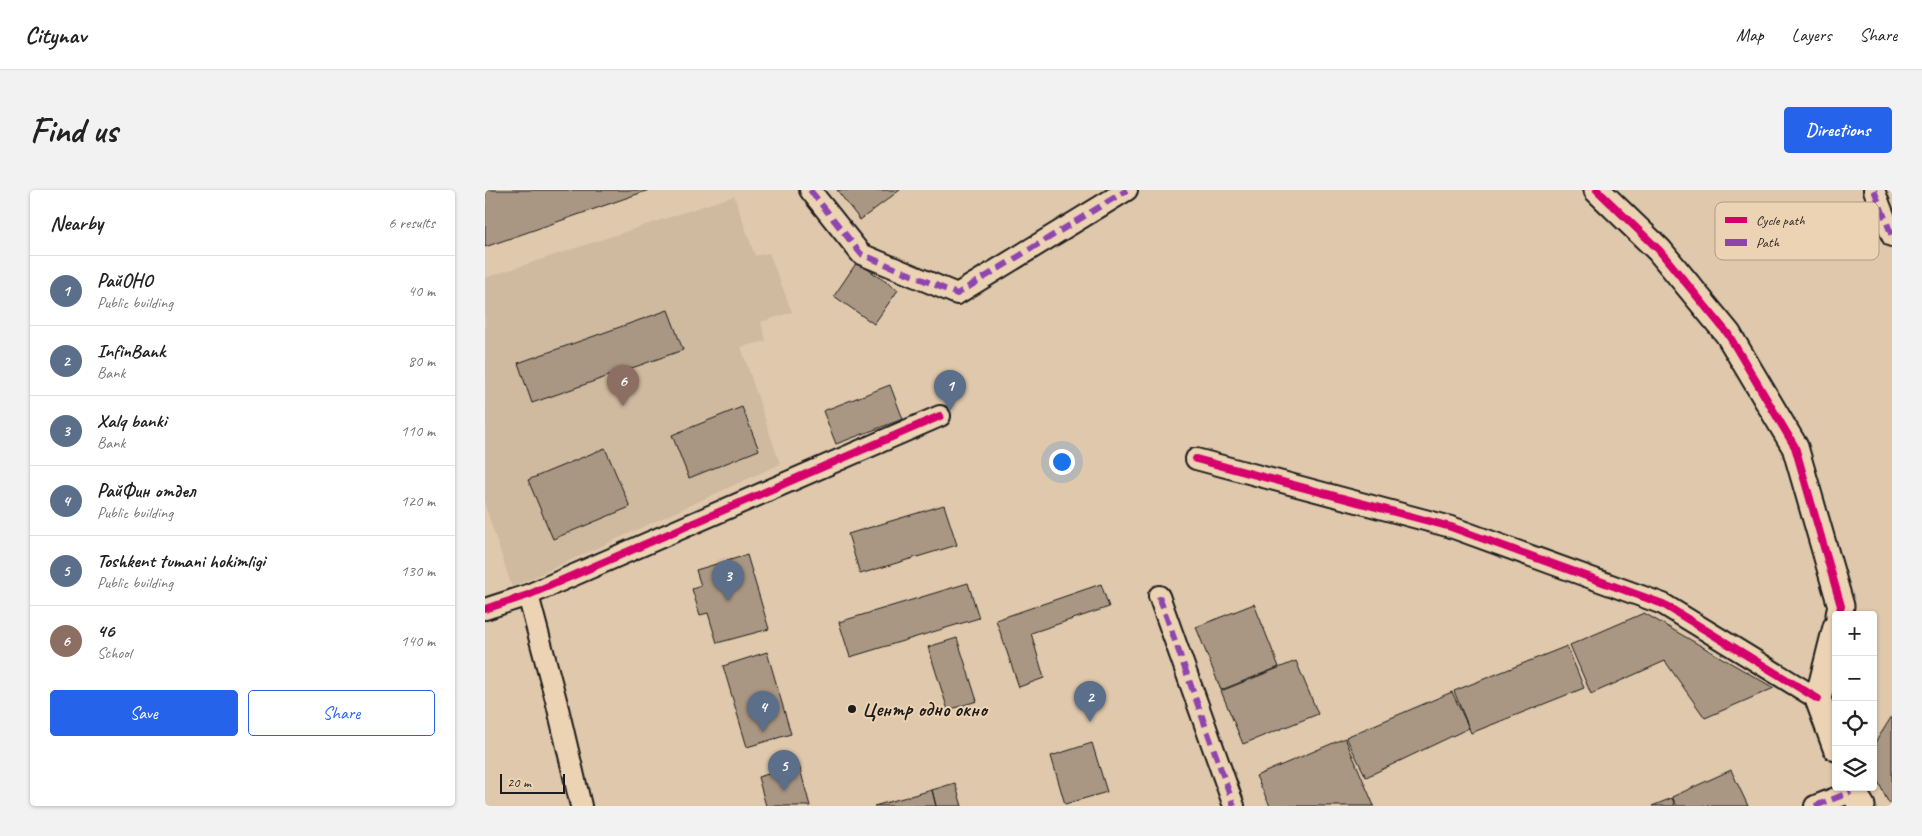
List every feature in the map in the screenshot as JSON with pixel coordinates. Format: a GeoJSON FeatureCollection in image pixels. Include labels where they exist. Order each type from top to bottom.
{"type":"FeatureCollection","features":[{"type":"Feature","properties":{"kind":"street"},"geometry":{"type":"LineString","coordinates":[[810,190],[861,254],[957,294],[1127,190]]}},
{"type":"Feature","properties":{"kind":"street"},"geometry":{"type":"LineString","coordinates":[[1597,190],[1659,250],[1727,334],[1795,447],[1841,606],[1840,611]]}},
{"type":"Feature","properties":{"kind":"street"},"geometry":{"type":"LineString","coordinates":[[1874,190],[1879,202]]}},
{"type":"Feature","properties":{"kind":"street"},"geometry":{"type":"LineString","coordinates":[[1879,203],[1892,236]]}},
{"type":"Feature","properties":{"kind":"street"},"geometry":{"type":"LineString","coordinates":[[485,609],[528,595],[940,416]]}},
{"type":"Feature","properties":{"kind":"street"},"geometry":{"type":"LineString","coordinates":[[1196,459],[1451,527],[1663,604],[1818,699]]}},
{"type":"Feature","properties":{"kind":"street"},"geometry":{"type":"LineString","coordinates":[[528,595],[556,700],[581,806]]}},
{"type":"Feature","properties":{"kind":"street"},"geometry":{"type":"LineString","coordinates":[[1159,596],[1235,806]]}},
{"type":"Feature","properties":{"kind":"street"},"geometry":{"type":"LineString","coordinates":[[1832,643],[1818,699],[1835,746]]}},
{"type":"Feature","properties":{"kind":"street"},"geometry":{"type":"LineString","coordinates":[[1815,806],[1854,795]]}},
{"type":"Feature","properties":{"kind":"shaded area"},"geometry":{"type":"Polygon","coordinates":[[[734,196],[755,256],[769,253],[792,312],[761,322],[766,341],[741,347],[780,464],[512,587],[485,505],[485,278],[734,196]]]}},
{"type":"Feature","properties":{"kind":"building"},"geometry":{"type":"Polygon","coordinates":[[[485,190],[649,190],[485,247],[485,190]]]}},
{"type":"Feature","properties":{"kind":"building"},"geometry":{"type":"Polygon","coordinates":[[[837,190],[900,190],[860,220],[837,190]]]}},
{"type":"Feature","properties":{"kind":"building"},"geometry":{"type":"Polygon","coordinates":[[[857,262],[898,290],[874,324],[834,296],[857,262]]]}},
{"type":"Feature","properties":{"kind":"building"},"geometry":{"type":"Polygon","coordinates":[[[668,310],[683,350],[532,403],[518,363],[668,310]]]}},
{"type":"Feature","properties":{"kind":"building"},"geometry":{"type":"Polygon","coordinates":[[[890,385],[903,419],[836,444],[823,411],[890,385]]]}},
{"type":"Feature","properties":{"kind":"building"},"geometry":{"type":"Polygon","coordinates":[[[742,407],[759,450],[689,478],[672,435],[742,407]]]}},
{"type":"Feature","properties":{"kind":"building"},"geometry":{"type":"Polygon","coordinates":[[[605,448],[630,507],[553,539],[528,480],[605,448]]]}},
{"type":"Feature","properties":{"kind":"building"},"geometry":{"type":"Polygon","coordinates":[[[944,505],[957,545],[860,574],[848,534],[944,505]]]}},
{"type":"Feature","properties":{"kind":"building"},"geometry":{"type":"Polygon","coordinates":[[[747,555],[769,629],[717,643],[708,613],[700,615],[692,589],[701,586],[696,570],[747,555]]]}},
{"type":"Feature","properties":{"kind":"building"},"geometry":{"type":"Polygon","coordinates":[[[968,583],[979,618],[850,657],[839,622],[968,583]]]}},
{"type":"Feature","properties":{"kind":"building"},"geometry":{"type":"Polygon","coordinates":[[[1101,584],[1109,607],[1031,633],[1044,678],[1019,687],[996,620],[1101,584]]]}},
{"type":"Feature","properties":{"kind":"building"},"geometry":{"type":"Polygon","coordinates":[[[1254,604],[1279,667],[1221,690],[1196,627],[1254,604]]]}},
{"type":"Feature","properties":{"kind":"building"},"geometry":{"type":"Polygon","coordinates":[[[1644,613],[1774,688],[1705,718],[1665,661],[1591,694],[1570,645],[1644,613]]]}},
{"type":"Feature","properties":{"kind":"building"},"geometry":{"type":"Polygon","coordinates":[[[957,638],[977,701],[948,710],[928,647],[957,638]]]}},
{"type":"Feature","properties":{"kind":"building"},"geometry":{"type":"Polygon","coordinates":[[[1567,646],[1584,688],[1471,733],[1454,691],[1567,646]]]}},
{"type":"Feature","properties":{"kind":"building"},"geometry":{"type":"Polygon","coordinates":[[[767,652],[791,734],[747,747],[723,666],[767,652]]]}},
{"type":"Feature","properties":{"kind":"building"},"geometry":{"type":"Polygon","coordinates":[[[1296,661],[1318,714],[1243,744],[1221,691],[1296,661]]]}},
{"type":"Feature","properties":{"kind":"building"},"geometry":{"type":"Polygon","coordinates":[[[1452,692],[1469,728],[1366,777],[1346,737],[1452,692]]]}},
{"type":"Feature","properties":{"kind":"building"},"geometry":{"type":"Polygon","coordinates":[[[1892,716],[1892,805],[1887,800],[1877,779],[1877,740],[1892,716]]]}},
{"type":"Feature","properties":{"kind":"building"},"geometry":{"type":"Polygon","coordinates":[[[1345,738],[1374,806],[1270,806],[1256,776],[1345,738]]]}},
{"type":"Feature","properties":{"kind":"building"},"geometry":{"type":"Polygon","coordinates":[[[1092,743],[1107,792],[1065,804],[1051,756],[1092,743]]]}},
{"type":"Feature","properties":{"kind":"building"},"geometry":{"type":"Polygon","coordinates":[[[799,765],[810,806],[766,806],[758,777],[799,765]]]}},
{"type":"Feature","properties":{"kind":"building"},"geometry":{"type":"Polygon","coordinates":[[[1731,770],[1748,806],[1677,806],[1672,797],[1731,770]]]}},
{"type":"Feature","properties":{"kind":"building"},"geometry":{"type":"Polygon","coordinates":[[[955,783],[962,806],[936,806],[932,790],[955,783]]]}},
{"type":"Feature","properties":{"kind":"building"},"geometry":{"type":"Polygon","coordinates":[[[932,790],[936,806],[874,806],[932,790]]]}},
{"type":"Feature","properties":{"kind":"building"},"geometry":{"type":"Polygon","coordinates":[[[1672,798],[1675,806],[1652,806],[1672,798]]]}},
{"type":"Feature","properties":{"kind":"marked path"},"geometry":{"type":"LineString","coordinates":[[810,190],[861,254],[957,294],[1127,190]]}},
{"type":"Feature","properties":{"kind":"marked path"},"geometry":{"type":"LineString","coordinates":[[1874,190],[1879,202]]}},
{"type":"Feature","properties":{"kind":"marked path"},"geometry":{"type":"LineString","coordinates":[[1879,203],[1892,236]]}},
{"type":"Feature","properties":{"kind":"marked path"},"geometry":{"type":"LineString","coordinates":[[1159,596],[1234,806]]}},
{"type":"Feature","properties":{"kind":"marked path"},"geometry":{"type":"LineString","coordinates":[[1815,806],[1851,792]]}},
{"type":"Feature","properties":{"kind":"cycle path"},"geometry":{"type":"LineString","coordinates":[[1597,190],[1659,250],[1728,334],[1795,447],[1841,606],[1840,611]]}},
{"type":"Feature","properties":{"kind":"cycle path"},"geometry":{"type":"LineString","coordinates":[[485,609],[528,595],[940,416]]}},
{"type":"Feature","properties":{"kind":"cycle path"},"geometry":{"type":"LineString","coordinates":[[1196,459],[1451,527],[1663,604],[1818,699]]}},
{"type":"Feature","properties":{"kind":"place","name":"46"},"geometry":{"type":"Point","coordinates":[623,406]}},
{"type":"Feature","properties":{"kind":"place","name":"РайОНО"},"geometry":{"type":"Point","coordinates":[950,411]}},
{"type":"Feature","properties":{"kind":"place","name":"Xalq banki"},"geometry":{"type":"Point","coordinates":[728,601]}},
{"type":"Feature","properties":{"kind":"place","name":"Центр одно окно"},"geometry":{"type":"Point","coordinates":[852,709]}},
{"type":"Feature","properties":{"kind":"place","name":"InfinBank"},"geometry":{"type":"Point","coordinates":[1090,722]}},
{"type":"Feature","properties":{"kind":"place","name":"РайФин отдел"},"geometry":{"type":"Point","coordinates":[763,732]}},
{"type":"Feature","properties":{"kind":"place","name":"Toshkent tumani hokimligi"},"geometry":{"type":"Point","coordinates":[784,791]}}]}
